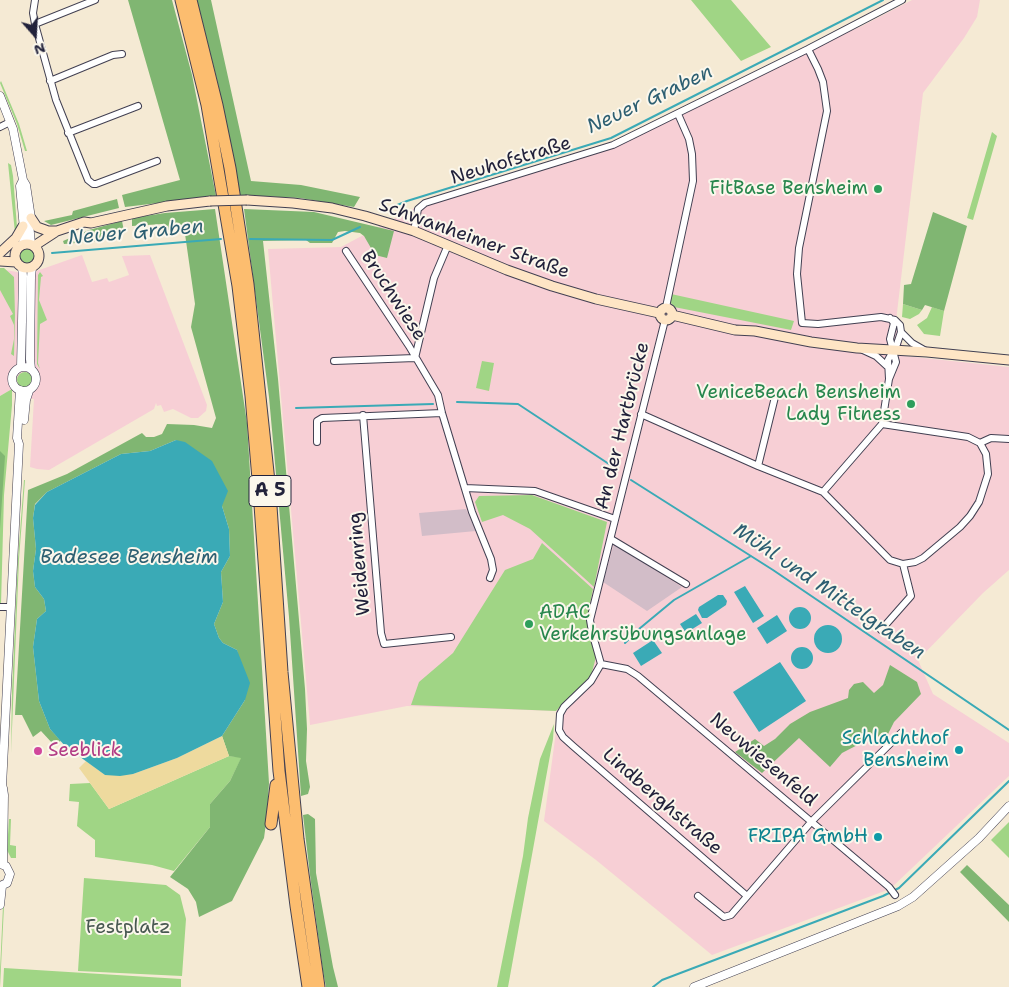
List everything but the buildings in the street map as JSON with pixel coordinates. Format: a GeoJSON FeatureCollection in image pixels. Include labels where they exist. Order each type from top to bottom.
{"type":"FeatureCollection","features":[{"type":"Feature","properties":{"kind":"highway","name":"A 5"},"geometry":{"type":"LineString","coordinates":[[181,0],[207,105],[228,223],[240,305],[251,396],[259,491],[279,771],[308,987]]}},
{"type":"Feature","properties":{"kind":"highway","name":"A 5"},"geometry":{"type":"LineString","coordinates":[[191,0],[226,150],[248,284],[270,492],[282,672],[297,829],[319,987]]}},
{"type":"Feature","properties":{"kind":"highway"},"geometry":{"type":"LineString","coordinates":[[271,824],[279,771]]}},
{"type":"Feature","properties":{"kind":"main road","name":"Schwanheimer Straße"},"geometry":{"type":"LineString","coordinates":[[92,222],[167,206],[210,201],[247,200],[332,208],[414,230],[507,270],[596,299],[735,330],[755,331],[811,342],[857,348],[927,352],[1009,360]]}},
{"type":"Feature","properties":{"kind":"main road"},"geometry":{"type":"LineString","coordinates":[[31,218],[38,227],[48,231],[57,231]]}},
{"type":"Feature","properties":{"kind":"main road"},"geometry":{"type":"LineString","coordinates":[[32,247],[57,231],[84,222],[92,222]]}},
{"type":"Feature","properties":{"kind":"main road"},"geometry":{"type":"LineString","coordinates":[[18,261],[17,250],[32,247],[86,227],[92,222]]}},
{"type":"Feature","properties":{"kind":"main road"},"geometry":{"type":"LineString","coordinates":[[23,226],[16,238],[0,255],[32,267],[39,261],[32,247]]}},
{"type":"Feature","properties":{"kind":"main road"},"geometry":{"type":"LineString","coordinates":[[0,261],[18,261]]}},
{"type":"Feature","properties":{"kind":"street"},"geometry":{"type":"LineString","coordinates":[[35,0],[35,24],[50,80],[68,133],[86,177],[93,184],[157,161]]}},
{"type":"Feature","properties":{"kind":"street"},"geometry":{"type":"LineString","coordinates":[[35,24],[95,0]]}},
{"type":"Feature","properties":{"kind":"street","name":"Neuhofstraße"},"geometry":{"type":"LineString","coordinates":[[414,230],[418,209],[425,203],[613,145],[808,49],[902,0]]}},
{"type":"Feature","properties":{"kind":"street"},"geometry":{"type":"LineString","coordinates":[[808,49],[822,82],[827,111],[799,248],[797,274],[802,322],[818,324],[881,317],[890,318],[898,322],[901,332],[912,344],[927,352]]}},
{"type":"Feature","properties":{"kind":"street"},"geometry":{"type":"LineString","coordinates":[[50,80],[113,55],[122,54]]}},
{"type":"Feature","properties":{"kind":"street"},"geometry":{"type":"LineString","coordinates":[[0,96],[16,142],[23,180],[26,185],[31,218],[32,247]]}},
{"type":"Feature","properties":{"kind":"street"},"geometry":{"type":"LineString","coordinates":[[68,133],[138,106]]}},
{"type":"Feature","properties":{"kind":"street","name":"An der Hartbrücke"},"geometry":{"type":"LineString","coordinates":[[601,664],[590,620],[666,314],[693,181],[692,154],[689,139],[678,114]]}},
{"type":"Feature","properties":{"kind":"street"},"geometry":{"type":"LineString","coordinates":[[0,127],[10,122]]}},
{"type":"Feature","properties":{"kind":"street"},"geometry":{"type":"LineString","coordinates":[[23,180],[20,186],[23,226],[32,247]]}},
{"type":"Feature","properties":{"kind":"street"},"geometry":{"type":"LineString","coordinates":[[334,361],[415,358],[434,278],[448,245]]}},
{"type":"Feature","properties":{"kind":"street","name":"Bruchwiese"},"geometry":{"type":"LineString","coordinates":[[346,251],[438,395],[442,413]]}},
{"type":"Feature","properties":{"kind":"street"},"geometry":{"type":"LineString","coordinates":[[18,261],[23,276],[21,367]]}},
{"type":"Feature","properties":{"kind":"street"},"geometry":{"type":"LineString","coordinates":[[31,369],[21,367],[15,371],[12,377],[14,385],[20,390],[33,388],[36,380],[31,369],[30,359],[32,267]]}},
{"type":"Feature","properties":{"kind":"street"},"geometry":{"type":"LineString","coordinates":[[889,378],[896,362],[890,338],[894,323],[890,318]]}},
{"type":"Feature","properties":{"kind":"street"},"geometry":{"type":"LineString","coordinates":[[823,492],[882,424],[889,378],[888,360],[901,332]]}},
{"type":"Feature","properties":{"kind":"street"},"geometry":{"type":"LineString","coordinates":[[857,348],[876,356],[888,367]]}},
{"type":"Feature","properties":{"kind":"street"},"geometry":{"type":"LineString","coordinates":[[0,905],[1,886],[7,883],[10,874],[6,866],[1,864],[4,795],[1,790],[19,444],[17,438],[20,390]]}},
{"type":"Feature","properties":{"kind":"street"},"geometry":{"type":"LineString","coordinates":[[19,444],[22,439],[28,390]]}},
{"type":"Feature","properties":{"kind":"street"},"geometry":{"type":"LineString","coordinates":[[758,466],[775,397]]}},
{"type":"Feature","properties":{"kind":"street"},"geometry":{"type":"LineString","coordinates":[[317,442],[317,421],[319,419],[363,415],[442,413],[472,512],[491,559],[492,570],[490,578]]}},
{"type":"Feature","properties":{"kind":"street"},"geometry":{"type":"LineString","coordinates":[[642,414],[758,466],[823,492],[890,560],[903,564],[915,562],[929,554],[970,516],[980,499],[988,474],[986,454],[980,443],[968,438],[882,424]]}},
{"type":"Feature","properties":{"kind":"street","name":"Weidenring"},"geometry":{"type":"LineString","coordinates":[[363,415],[380,624],[384,644],[451,637]]}},
{"type":"Feature","properties":{"kind":"street"},"geometry":{"type":"LineString","coordinates":[[980,443],[991,438],[1009,439]]}},
{"type":"Feature","properties":{"kind":"street"},"geometry":{"type":"LineString","coordinates":[[465,488],[535,491],[615,519]]}},
{"type":"Feature","properties":{"kind":"street","name":"An der Hartbrücke"},"geometry":{"type":"LineString","coordinates":[[611,539],[686,584]]}},
{"type":"Feature","properties":{"kind":"street"},"geometry":{"type":"LineString","coordinates":[[881,630],[911,596],[903,564]]}},
{"type":"Feature","properties":{"kind":"street"},"geometry":{"type":"LineString","coordinates":[[0,607],[10,607]]}},
{"type":"Feature","properties":{"kind":"street","name":"Lindberghstraße"},"geometry":{"type":"LineString","coordinates":[[601,664],[591,681],[564,707],[560,714],[559,730],[563,737],[747,896]]}},
{"type":"Feature","properties":{"kind":"street","name":"Neuwiesenfeld"},"geometry":{"type":"LineString","coordinates":[[601,664],[627,669],[638,676],[890,887],[896,895]]}},
{"type":"Feature","properties":{"kind":"street"},"geometry":{"type":"LineString","coordinates":[[698,896],[724,917],[731,915],[812,822],[901,733]]}},
{"type":"Feature","properties":{"kind":"street"},"geometry":{"type":"LineString","coordinates":[[694,987],[898,906],[913,897],[979,838],[1009,806]]}},
{"type":"Feature","properties":{"kind":"shaded area"},"geometry":{"type":"Polygon","coordinates":[[[912,0],[980,0],[977,17],[964,38],[923,93],[896,321],[905,356],[1009,367],[1009,570],[983,593],[918,660],[933,694],[1009,743],[1009,776],[890,889],[712,955],[596,860],[544,821],[557,724],[556,711],[407,706],[310,725],[268,249],[341,247],[418,206],[614,148],[811,47],[860,27],[912,0]]]}},
{"type":"Feature","properties":{"kind":"shaded area"},"geometry":{"type":"Polygon","coordinates":[[[82,255],[92,282],[107,278],[109,282],[129,275],[122,256],[150,255],[207,405],[206,411],[198,418],[191,418],[173,409],[164,412],[161,405],[157,406],[156,403],[154,409],[49,470],[37,469],[30,467],[34,399],[22,398],[12,389],[0,396],[0,269],[28,274],[82,255]]]}},
{"type":"Feature","properties":{"kind":"shaded area"},"geometry":{"type":"Polygon","coordinates":[[[466,509],[476,531],[422,536],[419,513],[466,509]]]}},
{"type":"Feature","properties":{"kind":"shaded area"},"geometry":{"type":"Polygon","coordinates":[[[614,544],[682,587],[647,611],[603,582],[614,544]]]}},
{"type":"Feature","properties":{"kind":"green space"},"geometry":{"type":"Polygon","coordinates":[[[128,0],[172,0],[192,75],[216,196],[125,207],[122,195],[180,180],[128,0]]]}},
{"type":"Feature","properties":{"kind":"green space"},"geometry":{"type":"Polygon","coordinates":[[[197,0],[211,0],[251,181],[301,185],[360,197],[354,207],[300,198],[239,195],[219,88],[197,0]]]}},
{"type":"Feature","properties":{"kind":"green space"},"geometry":{"type":"Polygon","coordinates":[[[691,0],[731,0],[771,47],[741,61],[691,0]]]}},
{"type":"Feature","properties":{"kind":"green space"},"geometry":{"type":"Polygon","coordinates":[[[1,81],[19,124],[27,151],[25,151],[17,124],[0,83],[1,81]]]}},
{"type":"Feature","properties":{"kind":"green space"},"geometry":{"type":"Polygon","coordinates":[[[992,132],[997,136],[973,220],[967,218],[992,132]]]}},
{"type":"Feature","properties":{"kind":"green space"},"geometry":{"type":"Polygon","coordinates":[[[8,163],[11,165],[13,176],[17,227],[15,233],[8,163]]]}},
{"type":"Feature","properties":{"kind":"green space"},"geometry":{"type":"Polygon","coordinates":[[[117,199],[119,208],[51,225],[44,221],[72,215],[73,211],[117,199]]]}},
{"type":"Feature","properties":{"kind":"green space"},"geometry":{"type":"Polygon","coordinates":[[[215,209],[247,423],[269,783],[264,838],[232,901],[199,917],[196,902],[188,889],[170,877],[210,827],[210,804],[230,781],[241,758],[229,756],[222,736],[245,700],[237,650],[223,643],[214,624],[223,602],[221,572],[230,556],[229,529],[222,506],[176,440],[150,451],[121,454],[47,492],[35,504],[33,518],[36,549],[33,571],[35,587],[44,599],[46,611],[37,619],[33,647],[39,701],[50,729],[61,741],[53,744],[41,731],[33,737],[22,715],[15,715],[28,490],[67,474],[142,433],[146,437],[154,437],[162,434],[167,424],[212,428],[216,418],[191,327],[195,304],[185,234],[165,229],[162,224],[132,226],[132,218],[215,209]]]}},
{"type":"Feature","properties":{"kind":"green space"},"geometry":{"type":"Polygon","coordinates":[[[244,209],[314,212],[394,231],[387,258],[375,255],[364,236],[360,233],[338,232],[332,243],[310,243],[306,240],[263,241],[278,379],[305,689],[306,761],[310,787],[308,794],[301,796],[289,617],[269,397],[244,209]]]}},
{"type":"Feature","properties":{"kind":"green space"},"geometry":{"type":"Polygon","coordinates":[[[933,212],[967,226],[944,311],[925,305],[922,310],[903,304],[904,285],[911,284],[933,212]]]}},
{"type":"Feature","properties":{"kind":"green space"},"geometry":{"type":"Polygon","coordinates":[[[122,221],[124,231],[99,241],[64,244],[63,241],[89,230],[122,221]]]}},
{"type":"Feature","properties":{"kind":"green space"},"geometry":{"type":"Polygon","coordinates":[[[27,248],[33,251],[36,257],[33,263],[27,266],[21,263],[18,257],[21,251],[27,248]]]}},
{"type":"Feature","properties":{"kind":"green space"},"geometry":{"type":"Polygon","coordinates":[[[0,268],[4,268],[14,277],[15,315],[14,356],[11,354],[14,325],[10,316],[13,314],[0,290],[0,268]]]}},
{"type":"Feature","properties":{"kind":"green space"},"geometry":{"type":"Polygon","coordinates":[[[40,272],[43,276],[41,277],[39,300],[47,320],[40,324],[38,363],[40,369],[37,364],[38,275],[40,272]]]}},
{"type":"Feature","properties":{"kind":"green space"},"geometry":{"type":"Polygon","coordinates":[[[671,294],[794,321],[791,330],[674,307],[671,303],[671,294]]]}},
{"type":"Feature","properties":{"kind":"green space"},"geometry":{"type":"Polygon","coordinates":[[[903,304],[922,310],[910,319],[902,317],[903,304]]]}},
{"type":"Feature","properties":{"kind":"green space"},"geometry":{"type":"Polygon","coordinates":[[[932,307],[944,311],[940,336],[924,334],[917,325],[927,318],[932,307]]]}},
{"type":"Feature","properties":{"kind":"green space"},"geometry":{"type":"Polygon","coordinates":[[[482,361],[494,363],[489,391],[476,388],[482,361]]]}},
{"type":"Feature","properties":{"kind":"green space"},"geometry":{"type":"Polygon","coordinates":[[[25,372],[33,380],[25,388],[17,380],[25,372]]]}},
{"type":"Feature","properties":{"kind":"green space"},"geometry":{"type":"Polygon","coordinates":[[[12,389],[4,495],[0,604],[0,396],[12,389]]]}},
{"type":"Feature","properties":{"kind":"green space"},"geometry":{"type":"Polygon","coordinates":[[[0,451],[5,456],[0,529],[0,451]]]}},
{"type":"Feature","properties":{"kind":"green space"},"geometry":{"type":"Polygon","coordinates":[[[24,480],[19,559],[11,753],[18,558],[24,480]]]}},
{"type":"Feature","properties":{"kind":"green space"},"geometry":{"type":"Polygon","coordinates":[[[532,495],[607,522],[594,587],[530,529],[503,515],[482,522],[475,502],[479,496],[532,495]]]}},
{"type":"Feature","properties":{"kind":"green space","name":"ADAC Verkehrsübungsanlage"},"geometry":{"type":"Polygon","coordinates":[[[542,543],[593,589],[587,619],[596,657],[591,676],[556,711],[411,705],[419,682],[453,653],[505,570],[533,559],[542,543]]]}},
{"type":"Feature","properties":{"kind":"green space"},"geometry":{"type":"Polygon","coordinates":[[[890,665],[917,682],[921,694],[894,722],[887,736],[873,737],[842,753],[830,767],[799,738],[762,773],[735,752],[755,739],[764,746],[775,739],[790,724],[810,712],[848,698],[849,690],[854,684],[863,682],[874,693],[883,685],[890,665]]]}},
{"type":"Feature","properties":{"kind":"green space"},"geometry":{"type":"Polygon","coordinates":[[[554,724],[553,739],[508,987],[497,987],[540,759],[554,724]]]}},
{"type":"Feature","properties":{"kind":"green space"},"geometry":{"type":"Polygon","coordinates":[[[229,756],[242,757],[230,781],[210,804],[210,827],[174,871],[152,865],[95,857],[95,840],[77,826],[79,802],[69,801],[70,784],[90,783],[109,809],[229,756]]]}},
{"type":"Feature","properties":{"kind":"green space"},"geometry":{"type":"Polygon","coordinates":[[[308,814],[315,819],[316,873],[338,987],[326,987],[323,971],[303,815],[308,814]]]}},
{"type":"Feature","properties":{"kind":"green space"},"geometry":{"type":"Polygon","coordinates":[[[9,819],[11,819],[10,845],[16,846],[16,858],[11,858],[7,850],[9,819]]]}},
{"type":"Feature","properties":{"kind":"green space"},"geometry":{"type":"Polygon","coordinates":[[[1009,822],[1009,858],[991,840],[1009,822]]]}},
{"type":"Feature","properties":{"kind":"green space"},"geometry":{"type":"Polygon","coordinates":[[[967,865],[1009,905],[1009,922],[960,872],[967,865]]]}},
{"type":"Feature","properties":{"kind":"green space","name":"Festplatz"},"geometry":{"type":"Polygon","coordinates":[[[84,878],[166,885],[180,895],[186,919],[182,976],[78,971],[84,878]]]}},
{"type":"Feature","properties":{"kind":"green space"},"geometry":{"type":"Polygon","coordinates":[[[4,906],[0,987],[0,971],[4,906]]]}},
{"type":"Feature","properties":{"kind":"green space"},"geometry":{"type":"Polygon","coordinates":[[[4,968],[181,979],[181,987],[3,987],[4,968]]]}},
{"type":"Feature","properties":{"kind":"sand"},"geometry":{"type":"Polygon","coordinates":[[[222,736],[229,756],[109,809],[79,768],[86,761],[105,775],[133,774],[177,758],[222,736]]]}},
{"type":"Feature","properties":{"kind":"water","name":"Badesee Bensheim"},"geometry":{"type":"Polygon","coordinates":[[[176,440],[185,442],[212,461],[228,491],[222,506],[229,529],[230,556],[221,572],[223,602],[214,624],[223,643],[237,650],[250,683],[245,700],[222,736],[177,758],[133,774],[120,776],[105,775],[65,746],[50,729],[39,701],[33,647],[37,619],[46,611],[44,599],[35,587],[33,571],[36,549],[33,518],[35,505],[47,492],[121,454],[150,451],[176,440]]]}},
{"type":"Feature","properties":{"kind":"water"},"geometry":{"type":"Polygon","coordinates":[[[745,586],[764,616],[753,623],[734,592],[745,586]]]}},
{"type":"Feature","properties":{"kind":"water"},"geometry":{"type":"Polygon","coordinates":[[[718,595],[723,595],[727,601],[726,605],[707,618],[702,618],[698,610],[699,607],[718,595]]]}},
{"type":"Feature","properties":{"kind":"water"},"geometry":{"type":"Polygon","coordinates":[[[800,607],[808,610],[811,618],[808,626],[800,629],[792,626],[789,618],[792,610],[800,607]]]}},
{"type":"Feature","properties":{"kind":"water"},"geometry":{"type":"Polygon","coordinates":[[[696,614],[702,623],[686,633],[680,624],[696,614]]]}},
{"type":"Feature","properties":{"kind":"water"},"geometry":{"type":"Polygon","coordinates":[[[777,615],[787,631],[767,644],[757,628],[777,615]]]}},
{"type":"Feature","properties":{"kind":"water"},"geometry":{"type":"Polygon","coordinates":[[[828,625],[838,629],[842,639],[838,649],[828,653],[818,649],[814,639],[818,629],[828,625]]]}},
{"type":"Feature","properties":{"kind":"water"},"geometry":{"type":"Polygon","coordinates":[[[653,640],[662,653],[641,666],[633,653],[653,640]]]}},
{"type":"Feature","properties":{"kind":"water"},"geometry":{"type":"Polygon","coordinates":[[[802,647],[810,650],[813,658],[810,666],[802,669],[794,666],[791,658],[794,650],[802,647]]]}},
{"type":"Feature","properties":{"kind":"water"},"geometry":{"type":"Polygon","coordinates":[[[780,662],[806,701],[759,732],[733,692],[780,662]]]}},
{"type":"Feature","properties":{"kind":"waterway","name":"Neuer Graben"},"geometry":{"type":"LineString","coordinates":[[390,208],[407,201],[611,138],[883,0]]}},
{"type":"Feature","properties":{"kind":"waterway","name":"Neuer Graben"},"geometry":{"type":"LineString","coordinates":[[250,239],[332,240],[360,227]]}},
{"type":"Feature","properties":{"kind":"waterway","name":"Neuer Graben"},"geometry":{"type":"LineString","coordinates":[[52,253],[221,239]]}},
{"type":"Feature","properties":{"kind":"waterway","name":"Mühl und Mittelgraben"},"geometry":{"type":"LineString","coordinates":[[457,402],[518,404],[618,470]]}},
{"type":"Feature","properties":{"kind":"waterway","name":"Mühl und Mittelgraben"},"geometry":{"type":"LineString","coordinates":[[296,408],[433,404]]}},
{"type":"Feature","properties":{"kind":"waterway","name":"Mühl und Mittelgraben"},"geometry":{"type":"LineString","coordinates":[[631,480],[773,570],[1009,730]]}},
{"type":"Feature","properties":{"kind":"waterway"},"geometry":{"type":"LineString","coordinates":[[625,643],[674,600],[751,556]]}},
{"type":"Feature","properties":{"kind":"waterway"},"geometry":{"type":"LineString","coordinates":[[653,987],[662,980],[883,896],[899,888],[1009,781]]}},
{"type":"Feature","properties":{"kind":"place","name":"FitBase Bensheim"},"geometry":{"type":"Point","coordinates":[878,189]}},
{"type":"Feature","properties":{"kind":"place","name":"VeniceBeach Bensheim Lady Fitness"},"geometry":{"type":"Point","coordinates":[911,404]}},
{"type":"Feature","properties":{"kind":"place","name":"ADAC Verkehrsübungsanlage"},"geometry":{"type":"Point","coordinates":[529,624]}},
{"type":"Feature","properties":{"kind":"place","name":"Schlachthof Bensheim"},"geometry":{"type":"Point","coordinates":[959,750]}},
{"type":"Feature","properties":{"kind":"place","name":"Seeblick"},"geometry":{"type":"Point","coordinates":[38,751]}},
{"type":"Feature","properties":{"kind":"place","name":"FRIPA GmbH"},"geometry":{"type":"Point","coordinates":[878,837]}}]}
